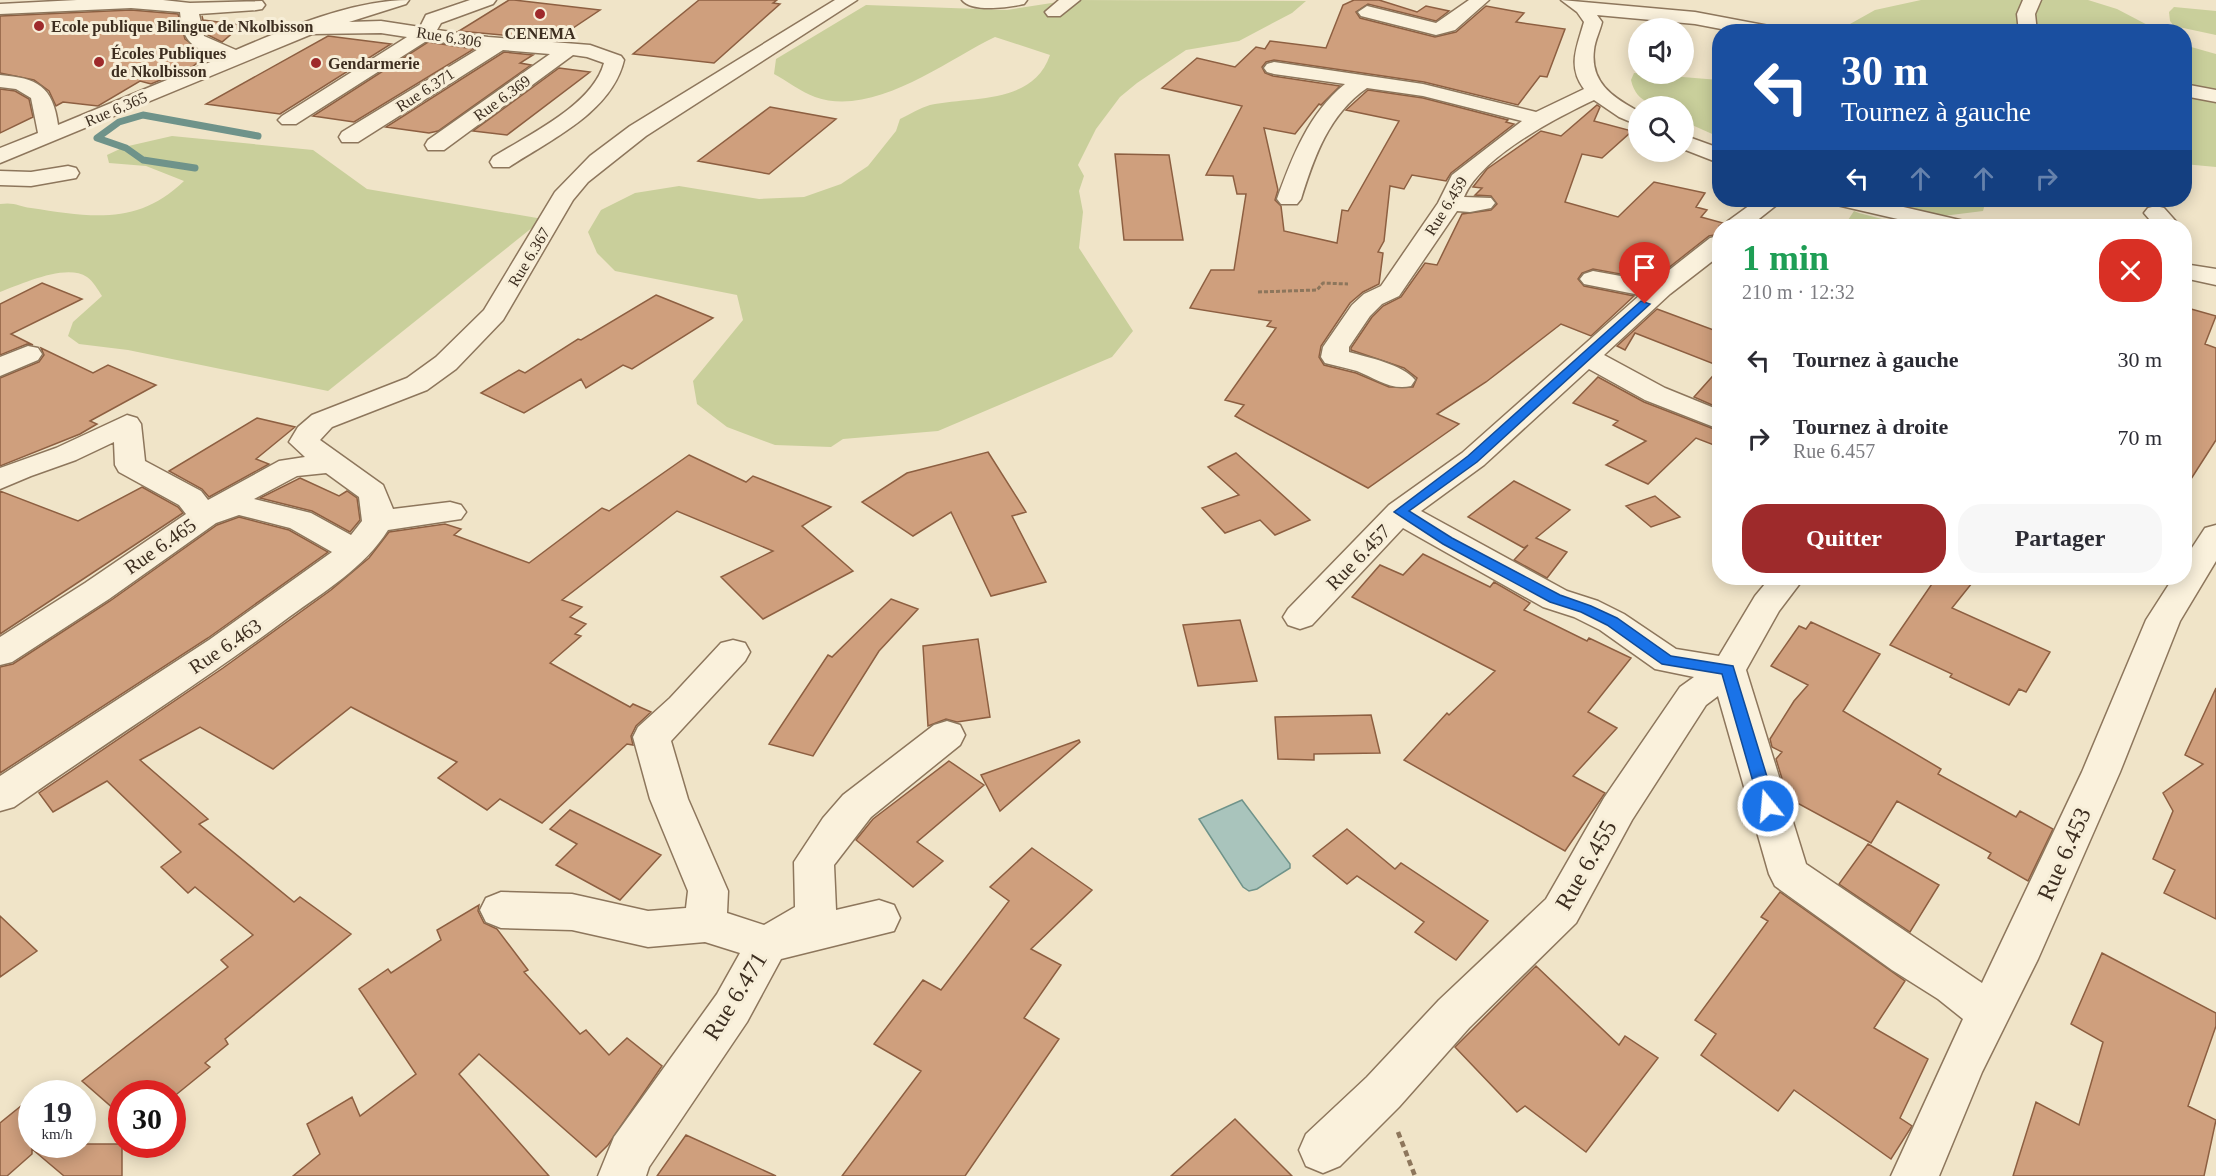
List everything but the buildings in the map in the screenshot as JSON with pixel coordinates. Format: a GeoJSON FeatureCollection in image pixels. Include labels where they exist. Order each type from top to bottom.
{"type":"FeatureCollection","features":[{"type":"Feature","properties":{"kind":"street","name":"Rue 6.365"},"geometry":{"type":"LineString","coordinates":[[0,156],[304,28],[400,0]]}},
{"type":"Feature","properties":{"kind":"street"},"geometry":{"type":"LineString","coordinates":[[289,120],[426,33],[433,19],[487,0]]}},
{"type":"Feature","properties":{"kind":"street","name":"Rue 6.367"},"geometry":{"type":"LineString","coordinates":[[378,521],[377,503],[372,492],[304,442],[308,432],[322,421],[417,384],[446,363],[494,314],[563,197],[580,177],[638,131],[848,0]]}},
{"type":"Feature","properties":{"kind":"street"},"geometry":{"type":"LineString","coordinates":[[970,0],[998,3],[1018,0]]}},
{"type":"Feature","properties":{"kind":"street"},"geometry":{"type":"LineString","coordinates":[[1054,12],[1071,0]]}},
{"type":"Feature","properties":{"kind":"street"},"geometry":{"type":"LineString","coordinates":[[1367,12],[1436,29],[1448,26],[1480,0]]}},
{"type":"Feature","properties":{"kind":"street"},"geometry":{"type":"LineString","coordinates":[[2027,24],[2026,14],[2032,0]]}},
{"type":"Feature","properties":{"kind":"street"},"geometry":{"type":"LineString","coordinates":[[0,9],[131,3],[173,5],[189,9],[256,5]]}},
{"type":"Feature","properties":{"kind":"street"},"geometry":{"type":"LineString","coordinates":[[1576,4],[1685,16],[1727,24]]}},
{"type":"Feature","properties":{"kind":"street"},"geometry":{"type":"LineString","coordinates":[[1576,4],[1593,22],[1584,48],[1584,76],[1595,92],[1628,113]]}},
{"type":"Feature","properties":{"kind":"street"},"geometry":{"type":"LineString","coordinates":[[189,9],[191,33],[199,43],[237,58]]}},
{"type":"Feature","properties":{"kind":"street","name":"Rue 6.306"},"geometry":{"type":"LineString","coordinates":[[304,28],[355,26],[426,33],[610,56],[614,60],[613,71],[601,90],[584,107],[501,162]]}},
{"type":"Feature","properties":{"kind":"street","name":"Rue 6.371"},"geometry":{"type":"LineString","coordinates":[[350,137],[501,43]]}},
{"type":"Feature","properties":{"kind":"street","name":"Rue 6.369"},"geometry":{"type":"LineString","coordinates":[[436,145],[568,50]]}},
{"type":"Feature","properties":{"kind":"street"},"geometry":{"type":"LineString","coordinates":[[380,62],[456,69]]}},
{"type":"Feature","properties":{"kind":"street"},"geometry":{"type":"LineString","coordinates":[[1274,68],[1423,90],[1538,119]]}},
{"type":"Feature","properties":{"kind":"street"},"geometry":{"type":"LineString","coordinates":[[1289,199],[1301,158],[1326,118],[1347,91],[1365,80]]}},
{"type":"Feature","properties":{"kind":"street"},"geometry":{"type":"LineString","coordinates":[[0,81],[19,82],[32,87],[45,106],[45,123],[50,136]]}},
{"type":"Feature","properties":{"kind":"street","name":"Rue 6.459"},"geometry":{"type":"LineString","coordinates":[[1401,380],[1366,365],[1335,357],[1336,347],[1361,311],[1373,299],[1390,291],[1450,203],[1460,180],[1467,172],[1538,119],[1595,92]]}},
{"type":"Feature","properties":{"kind":"street"},"geometry":{"type":"LineString","coordinates":[[2192,92],[2216,96]]}},
{"type":"Feature","properties":{"kind":"street"},"geometry":{"type":"LineString","coordinates":[[1694,146],[1712,153]]}},
{"type":"Feature","properties":{"kind":"street"},"geometry":{"type":"LineString","coordinates":[[0,178],[31,179],[68,173]]}},
{"type":"Feature","properties":{"kind":"street"},"geometry":{"type":"LineString","coordinates":[[1450,203],[1470,205],[1483,203]]}},
{"type":"Feature","properties":{"kind":"street"},"geometry":{"type":"LineString","coordinates":[[1746,219],[1762,207]]}},
{"type":"Feature","properties":{"kind":"street"},"geometry":{"type":"LineString","coordinates":[[1879,207],[1927,219]]}},
{"type":"Feature","properties":{"kind":"street","name":"Rue 6.457"},"geometry":{"type":"LineString","coordinates":[[1300,617],[1400,512],[1473,459],[1645,304],[1657,290],[1676,279],[1712,249]]}},
{"type":"Feature","properties":{"kind":"street"},"geometry":{"type":"LineString","coordinates":[[2192,263],[2216,277]]}},
{"type":"Feature","properties":{"kind":"street"},"geometry":{"type":"LineString","coordinates":[[1593,279],[1657,290]]}},
{"type":"Feature","properties":{"kind":"street"},"geometry":{"type":"LineString","coordinates":[[0,368],[28,354]]}},
{"type":"Feature","properties":{"kind":"street"},"geometry":{"type":"LineString","coordinates":[[1585,356],[1655,394],[1712,417]]}},
{"type":"Feature","properties":{"kind":"street"},"geometry":{"type":"LineString","coordinates":[[0,480],[20,468],[66,454],[127,424],[130,465],[190,498],[204,516],[238,505],[300,520],[354,551]]}},
{"type":"Feature","properties":{"kind":"street","name":"Rue 6.465"},"geometry":{"type":"LineString","coordinates":[[0,653],[97,591],[204,516],[290,468],[331,463]]}},
{"type":"Feature","properties":{"kind":"street"},"geometry":{"type":"LineString","coordinates":[[378,521],[450,512]]}},
{"type":"Feature","properties":{"kind":"street"},"geometry":{"type":"LineString","coordinates":[[1400,512],[1447,541],[1555,599],[1586,609],[1612,622],[1667,660],[1728,670],[1789,874],[1907,957],[1953,985],[1989,1014]]}},
{"type":"Feature","properties":{"kind":"street","name":"Rue 6.463"},"geometry":{"type":"LineString","coordinates":[[0,796],[80,740],[252,629],[354,551],[378,521]]}},
{"type":"Feature","properties":{"kind":"street","name":"Rue 6.453"},"geometry":{"type":"LineString","coordinates":[[2192,573],[2216,535]]}},
{"type":"Feature","properties":{"kind":"street","name":"Rue 6.455"},"geometry":{"type":"LineString","coordinates":[[1323,1150],[1383,1092],[1454,1014],[1562,911],[1618,810],[1693,696],[1728,670],[1767,604],[1782,585]]}},
{"type":"Feature","properties":{"kind":"street","name":"Rue 6.453"},"geometry":{"type":"LineString","coordinates":[[1915,1176],[1965,1062],[2101,772],[2163,620],[2185,585]]}},
{"type":"Feature","properties":{"kind":"street"},"geometry":{"type":"LineString","coordinates":[[705,924],[708,891],[669,799],[651,737],[683,707],[733,652]]}},
{"type":"Feature","properties":{"kind":"street","name":"Rue 6.471"},"geometry":{"type":"LineString","coordinates":[[622,1176],[635,1146],[732,1008],[767,944],[816,916],[814,862],[837,829],[857,806],[947,735]]}},
{"type":"Feature","properties":{"kind":"street"},"geometry":{"type":"LineString","coordinates":[[501,910],[572,912],[648,930],[705,924],[767,944],[879,918]]}},
{"type":"Feature","properties":{"kind":"path"},"geometry":{"type":"LineString","coordinates":[[1258,292],[1317,290],[1323,283],[1390,291]]}},
{"type":"Feature","properties":{"kind":"green space"},"geometry":{"type":"Polygon","coordinates":[[[1071,0],[1306,1],[1292,13],[1239,41],[1186,50],[1120,97],[1096,129],[1078,165],[1084,176],[1079,191],[1083,212],[1079,248],[1133,331],[1112,357],[938,431],[843,439],[831,447],[775,445],[727,427],[697,404],[693,381],[743,320],[737,295],[615,271],[597,253],[588,232],[601,210],[635,193],[679,186],[759,199],[804,197],[841,184],[868,166],[896,131],[900,119],[930,105],[982,98],[1016,90],[1030,83],[1042,71],[1050,55],[995,37],[908,84],[861,100],[837,101],[815,97],[774,74],[776,59],[866,5],[1007,10],[1071,0]]]}},
{"type":"Feature","properties":{"kind":"green space"},"geometry":{"type":"Polygon","coordinates":[[[1921,0],[2088,0],[2117,9],[2146,24],[1850,24],[1875,10],[1921,0]]]}},
{"type":"Feature","properties":{"kind":"green space"},"geometry":{"type":"Polygon","coordinates":[[[2174,7],[2216,11],[2216,35],[2192,30],[2192,24],[2172,24],[2169,12],[2174,7]]]}},
{"type":"Feature","properties":{"kind":"green space"},"geometry":{"type":"Polygon","coordinates":[[[2192,47],[2216,54],[2216,167],[2192,165],[2192,47]]]}},
{"type":"Feature","properties":{"kind":"green space"},"geometry":{"type":"Polygon","coordinates":[[[1694,78],[1712,79],[1712,134],[1694,126],[1694,96],[1639,96],[1632,84],[1694,84],[1694,78]]]}},
{"type":"Feature","properties":{"kind":"green space"},"geometry":{"type":"Polygon","coordinates":[[[172,136],[313,150],[367,189],[543,219],[328,391],[128,350],[79,344],[68,336],[73,322],[102,296],[87,277],[78,273],[56,273],[0,292],[0,204],[93,215],[131,212],[149,205],[167,195],[184,181],[146,166],[109,163],[107,155],[124,147],[172,136]]]}},
{"type":"Feature","properties":{"kind":"green space"},"geometry":{"type":"Polygon","coordinates":[[[1900,207],[1984,207],[1983,211],[1943,216],[1900,207]]]}},
{"type":"Feature","properties":{"kind":"green space"},"geometry":{"type":"Polygon","coordinates":[[[1854,211],[1882,219],[1849,219],[1854,211]]]}},
{"type":"Feature","properties":{"kind":"water"},"geometry":{"type":"Polygon","coordinates":[[[1242,800],[1290,864],[1290,868],[1257,889],[1249,891],[1243,887],[1199,819],[1242,800]]]}},
{"type":"Feature","properties":{"kind":"waterway"},"geometry":{"type":"LineString","coordinates":[[195,168],[143,160],[126,148],[97,138],[119,122],[143,115],[258,136]]}},
{"type":"Feature","properties":{"kind":"place","name":"CENEMA"},"geometry":{"type":"Point","coordinates":[540,14]}},
{"type":"Feature","properties":{"kind":"place","name":"Ecole publique Bilingue de Nkolbisson"},"geometry":{"type":"Point","coordinates":[39,26]}},
{"type":"Feature","properties":{"kind":"place","name":"Écoles Publiques de Nkolbisson"},"geometry":{"type":"Point","coordinates":[99,62]}},
{"type":"Feature","properties":{"kind":"place","name":"Gendarmerie"},"geometry":{"type":"Point","coordinates":[316,63]}},
{"type":"Feature","properties":{"kind":"route"},"geometry":{"type":"LineString","coordinates":[[1645,304],[1473,459],[1400,512],[1447,541],[1487,560],[1555,599],[1586,609],[1612,622],[1667,660],[1728,670],[1768,806]]}}]}
